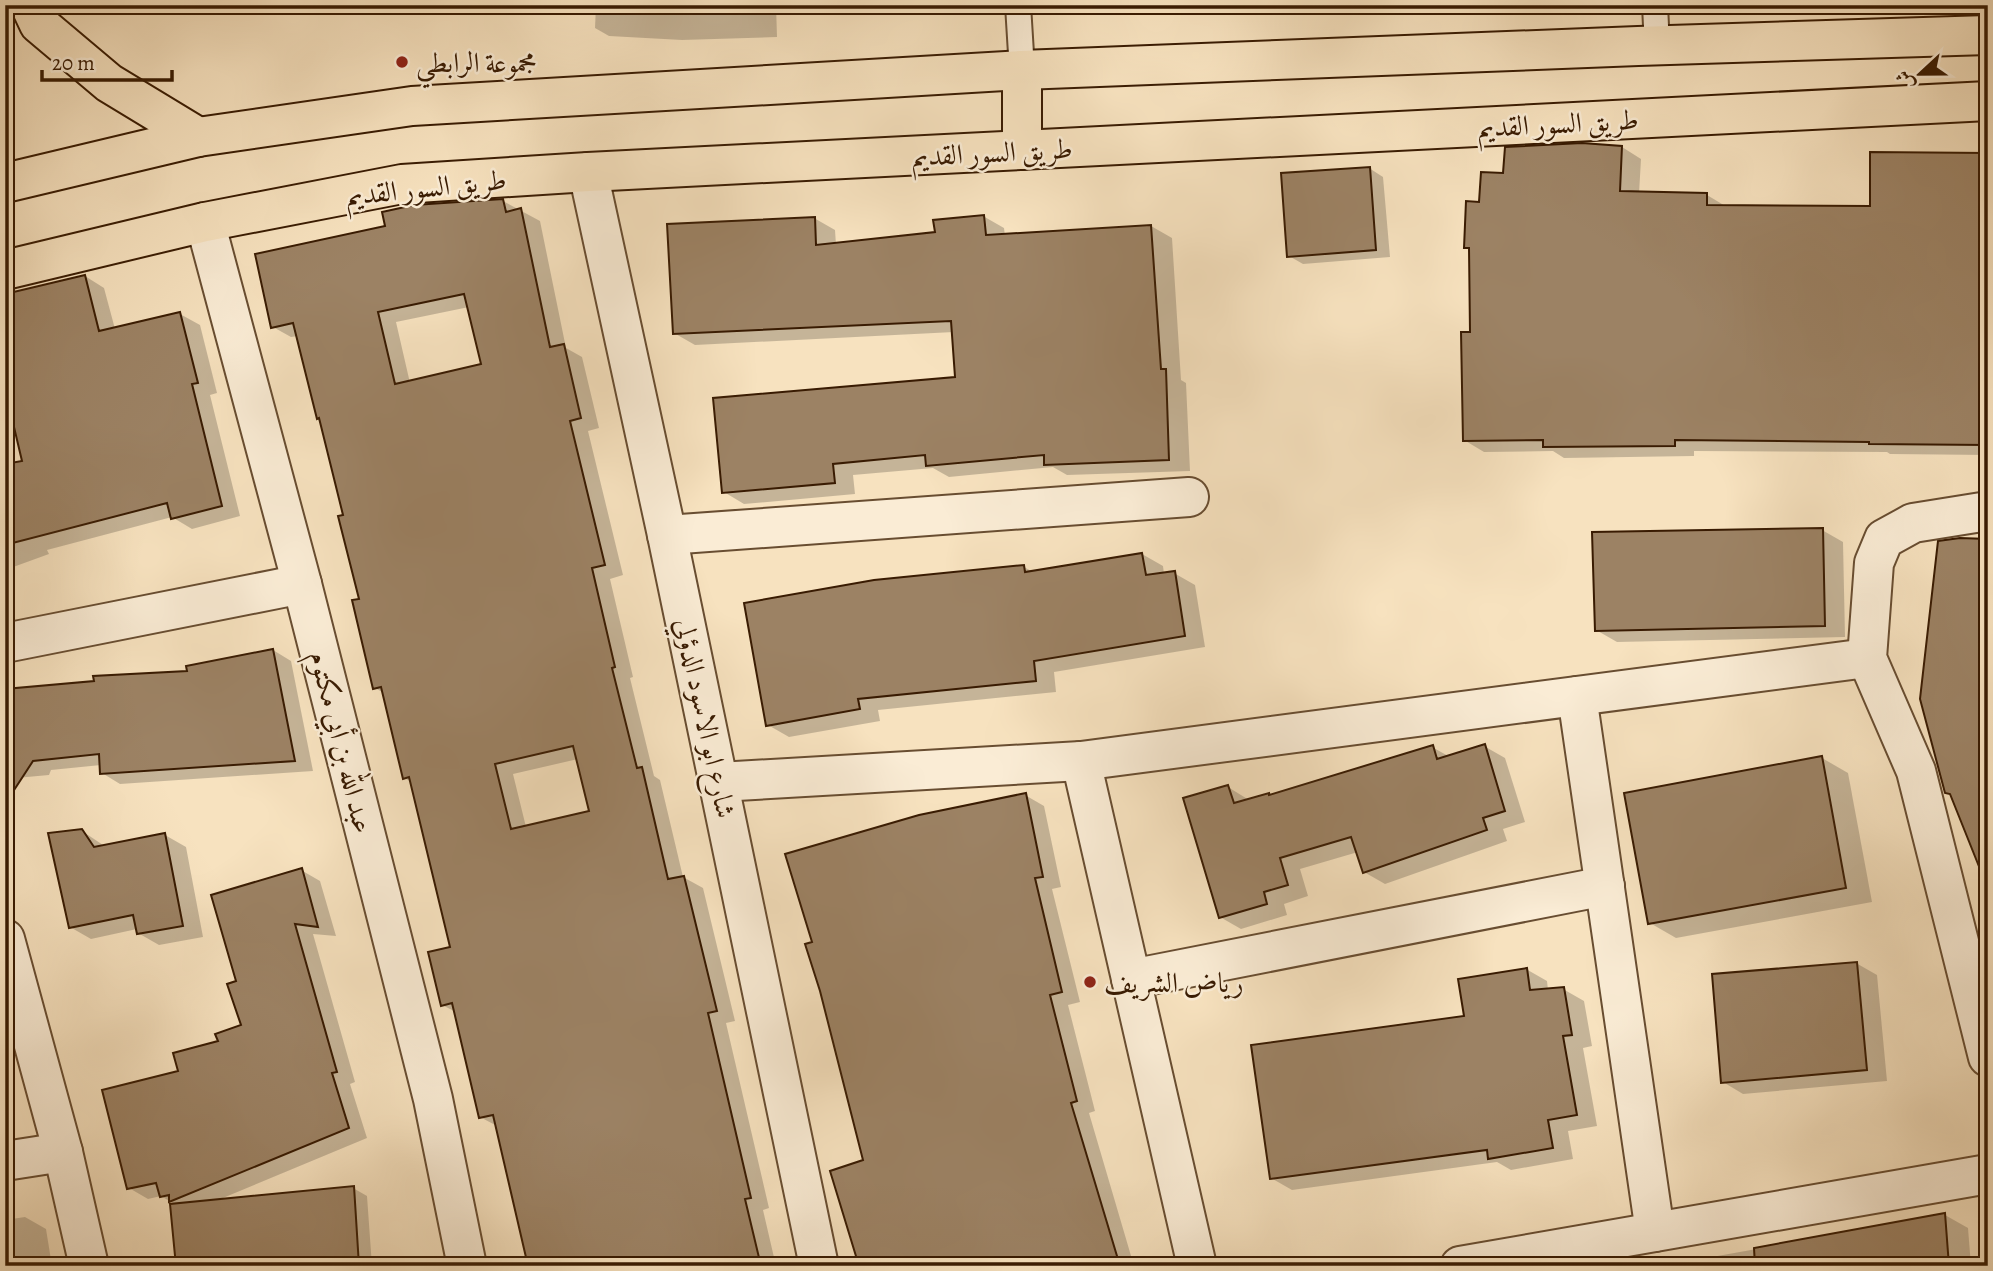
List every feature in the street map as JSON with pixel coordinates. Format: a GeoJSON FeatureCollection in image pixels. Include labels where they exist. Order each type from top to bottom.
{"type":"FeatureCollection","features":[{"type":"Feature","properties":{"kind":"main road"},"geometry":{"type":"LineString","coordinates":[[30,5],[39,24],[109,83],[198,138]]}},
{"type":"Feature","properties":{"kind":"main road"},"geometry":{"type":"LineString","coordinates":[[5,183],[198,138],[412,106],[1022,70],[1988,35]]}},
{"type":"Feature","properties":{"kind":"main road"},"geometry":{"type":"LineString","coordinates":[[1022,70],[1022,150]]}},
{"type":"Feature","properties":{"kind":"main road","name":"طريق السور القديم"},"geometry":{"type":"LineString","coordinates":[[5,270],[205,222],[402,184],[589,172],[1988,102]]}},
{"type":"Feature","properties":{"kind":"street","name":"شارع ابو الاسود الدؤلي"},"geometry":{"type":"LineString","coordinates":[[589,172],[819,1266]]}},
{"type":"Feature","properties":{"kind":"street","name":"عبد الله بن أبي مكتوم"},"geometry":{"type":"LineString","coordinates":[[205,222],[302,584],[433,1099],[467,1266]]}},
{"type":"Feature","properties":{"kind":"street"},"geometry":{"type":"LineString","coordinates":[[667,535],[1189,497]]}},
{"type":"Feature","properties":{"kind":"street"},"geometry":{"type":"LineString","coordinates":[[1988,511],[1913,523],[1884,540],[1874,563],[1867,658],[1916,771],[1988,1058]]}},
{"type":"Feature","properties":{"kind":"street"},"geometry":{"type":"LineString","coordinates":[[5,643],[302,584]]}},
{"type":"Feature","properties":{"kind":"street"},"geometry":{"type":"LineString","coordinates":[[719,782],[1081,761],[1867,658]]}},
{"type":"Feature","properties":{"kind":"street"},"geometry":{"type":"LineString","coordinates":[[1577,696],[1655,1232]]}},
{"type":"Feature","properties":{"kind":"street"},"geometry":{"type":"LineString","coordinates":[[1081,761],[1197,1266]]}},
{"type":"Feature","properties":{"kind":"street"},"geometry":{"type":"LineString","coordinates":[[1131,979],[1605,886]]}},
{"type":"Feature","properties":{"kind":"street"},"geometry":{"type":"LineString","coordinates":[[5,939],[63,1152],[89,1266]]}},
{"type":"Feature","properties":{"kind":"street"},"geometry":{"type":"LineString","coordinates":[[5,1161],[63,1152]]}},
{"type":"Feature","properties":{"kind":"street"},"geometry":{"type":"LineString","coordinates":[[1460,1266],[1988,1174]]}},
{"type":"Feature","properties":{"kind":"lane"},"geometry":{"type":"LineString","coordinates":[[1018,5],[1022,70]]}},
{"type":"Feature","properties":{"kind":"lane"},"geometry":{"type":"LineString","coordinates":[[1656,5],[1657,47]]}},
{"type":"Feature","properties":{"kind":"building"},"geometry":{"type":"Polygon","coordinates":[[[1582,143],[1622,146],[1620,191],[1707,193],[1707,205],[1870,206],[1870,152],[1988,153],[1987,445],[1675,440],[1675,446],[1543,447],[1543,440],[1463,441],[1461,332],[1470,332],[1469,248],[1464,248],[1466,201],[1479,202],[1481,172],[1503,173],[1505,147],[1582,143]]]}},
{"type":"Feature","properties":{"kind":"building"},"geometry":{"type":"Polygon","coordinates":[[[1370,167],[1376,250],[1287,257],[1281,173],[1370,167]]]}},
{"type":"Feature","properties":{"kind":"building"},"geometry":{"type":"Polygon","coordinates":[[[503,199],[506,212],[521,208],[550,347],[564,344],[581,418],[570,421],[605,565],[592,568],[615,667],[612,668],[637,768],[642,767],[668,879],[684,876],[717,1011],[708,1013],[751,1198],[745,1199],[761,1266],[528,1266],[493,1115],[479,1118],[452,1003],[441,1006],[428,952],[450,947],[409,777],[403,779],[381,687],[373,689],[352,600],[359,599],[338,516],[343,515],[293,323],[271,328],[255,254],[385,226],[382,212],[414,205],[503,199]],[[464,294],[378,312],[395,384],[481,364],[464,294]],[[573,746],[495,764],[511,829],[589,811],[573,746]]]}},
{"type":"Feature","properties":{"kind":"building"},"geometry":{"type":"Polygon","coordinates":[[[984,215],[986,235],[1151,225],[1161,369],[1166,369],[1169,460],[1044,465],[1044,455],[926,466],[925,455],[833,464],[835,483],[722,493],[713,398],[955,377],[951,321],[673,334],[667,224],[815,217],[816,245],[935,232],[933,220],[984,215]]]}},
{"type":"Feature","properties":{"kind":"building"},"geometry":{"type":"Polygon","coordinates":[[[85,275],[99,331],[180,312],[198,383],[192,384],[222,506],[171,519],[167,503],[5,545],[5,464],[22,461],[5,389],[5,294],[85,275]]]}},
{"type":"Feature","properties":{"kind":"building"},"geometry":{"type":"Polygon","coordinates":[[[1823,528],[1825,626],[1595,631],[1592,532],[1823,528]]]}},
{"type":"Feature","properties":{"kind":"building"},"geometry":{"type":"Polygon","coordinates":[[[1960,538],[1988,539],[1986,884],[1950,794],[1945,793],[1920,699],[1938,541],[1960,538]]]}},
{"type":"Feature","properties":{"kind":"building"},"geometry":{"type":"Polygon","coordinates":[[[1142,553],[1146,575],[1175,571],[1185,636],[1034,661],[1036,681],[858,699],[860,709],[766,726],[744,603],[874,580],[1024,565],[1025,572],[1142,553]]]}},
{"type":"Feature","properties":{"kind":"building"},"geometry":{"type":"Polygon","coordinates":[[[273,649],[295,761],[100,774],[99,754],[33,761],[5,804],[5,689],[94,681],[93,676],[187,671],[186,666],[273,649]]]}},
{"type":"Feature","properties":{"kind":"building"},"geometry":{"type":"Polygon","coordinates":[[[1485,744],[1505,811],[1483,818],[1487,830],[1363,873],[1351,837],[1280,858],[1288,885],[1264,892],[1267,904],[1219,918],[1183,798],[1228,785],[1234,803],[1269,795],[1433,745],[1437,759],[1485,744]]]}},
{"type":"Feature","properties":{"kind":"building"},"geometry":{"type":"Polygon","coordinates":[[[1822,756],[1846,888],[1648,924],[1624,793],[1822,756]]]}},
{"type":"Feature","properties":{"kind":"building"},"geometry":{"type":"Polygon","coordinates":[[[1026,793],[1043,877],[1035,878],[1062,992],[1050,995],[1077,1101],[1071,1103],[1120,1266],[859,1266],[830,1171],[863,1160],[820,991],[805,944],[812,942],[785,854],[919,815],[1026,793]]]}},
{"type":"Feature","properties":{"kind":"building"},"geometry":{"type":"Polygon","coordinates":[[[82,829],[94,847],[165,833],[183,926],[137,934],[133,915],[69,928],[48,833],[82,829]]]}},
{"type":"Feature","properties":{"kind":"building"},"geometry":{"type":"Polygon","coordinates":[[[302,868],[318,927],[295,924],[337,1072],[332,1073],[349,1128],[169,1202],[169,1195],[160,1197],[156,1183],[127,1189],[102,1090],[178,1071],[173,1053],[218,1041],[215,1034],[241,1025],[227,984],[236,981],[211,895],[302,868]]]}},
{"type":"Feature","properties":{"kind":"building"},"geometry":{"type":"Polygon","coordinates":[[[1857,962],[1867,1070],[1721,1083],[1712,974],[1857,962]]]}},
{"type":"Feature","properties":{"kind":"building"},"geometry":{"type":"Polygon","coordinates":[[[1527,968],[1530,990],[1564,987],[1572,1035],[1563,1036],[1577,1115],[1548,1120],[1553,1148],[1488,1159],[1487,1150],[1270,1179],[1251,1045],[1464,1016],[1458,979],[1527,968]]]}},
{"type":"Feature","properties":{"kind":"building"},"geometry":{"type":"Polygon","coordinates":[[[354,1186],[359,1266],[176,1266],[170,1204],[354,1186]]]}},
{"type":"Feature","properties":{"kind":"building"},"geometry":{"type":"Polygon","coordinates":[[[1945,1213],[1949,1266],[1755,1266],[1754,1248],[1945,1213]]]}},
{"type":"Feature","properties":{"kind":"place","name":"مجموعة الرابطي"},"geometry":{"type":"Point","coordinates":[402,62]}},
{"type":"Feature","properties":{"kind":"place","name":"رياض الشريف"},"geometry":{"type":"Point","coordinates":[1090,982]}}]}
